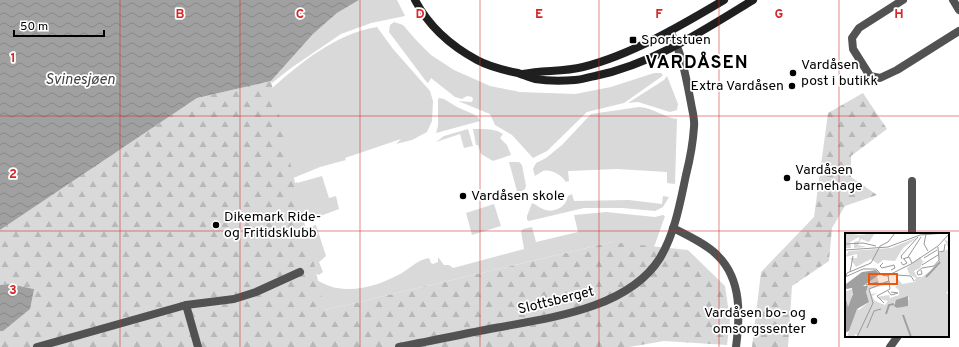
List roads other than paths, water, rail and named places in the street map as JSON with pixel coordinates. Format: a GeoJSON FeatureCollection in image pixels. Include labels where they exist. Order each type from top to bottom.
{"type":"FeatureCollection","features":[{"type":"Feature","properties":{"kind":"main road"},"geometry":{"type":"LineString","coordinates":[[415,0],[433,28],[465,53],[488,65],[535,79],[575,80],[628,67],[678,45],[753,0]]}},
{"type":"Feature","properties":{"kind":"main road"},"geometry":{"type":"LineString","coordinates":[[521,74],[566,70],[609,59],[670,30],[724,0]]}},
{"type":"Feature","properties":{"kind":"street"},"geometry":{"type":"LineString","coordinates":[[903,0],[859,28],[852,38],[853,49],[870,76],[880,78],[897,70],[959,31]]}},
{"type":"Feature","properties":{"kind":"street"},"geometry":{"type":"LineString","coordinates":[[953,0],[959,10]]}},
{"type":"Feature","properties":{"kind":"street","name":"Slottsberget"},"geometry":{"type":"LineString","coordinates":[[399,347],[546,319],[581,310],[610,300],[640,281],[660,258],[679,210],[688,166],[694,125],[685,69],[678,45],[670,30]]}},
{"type":"Feature","properties":{"kind":"street"},"geometry":{"type":"LineString","coordinates":[[912,180],[912,233]]}},
{"type":"Feature","properties":{"kind":"street"},"geometry":{"type":"LineString","coordinates":[[673,228],[693,238],[718,255],[730,272],[737,293],[739,308],[736,347]]}},
{"type":"Feature","properties":{"kind":"street"},"geometry":{"type":"LineString","coordinates":[[37,347],[186,305],[234,299],[256,292],[300,272]]}},
{"type":"Feature","properties":{"kind":"street"},"geometry":{"type":"LineString","coordinates":[[186,305],[198,347]]}},
{"type":"Feature","properties":{"kind":"street"},"geometry":{"type":"LineString","coordinates":[[890,347],[897,337]]}},
{"type":"Feature","properties":{"kind":"water","name":"Svinesjøen"},"geometry":{"type":"Polygon","coordinates":[[[0,0],[359,0],[337,13],[313,34],[271,81],[197,98],[0,230],[0,0]]]}},
{"type":"Feature","properties":{"kind":"water"},"geometry":{"type":"Polygon","coordinates":[[[10,284],[34,289],[30,309],[3,331],[0,331],[0,285],[10,284]]]}},
{"type":"Feature","properties":{"kind":"place","name":"Sportstuen"},"geometry":{"type":"Point","coordinates":[633,40]}},
{"type":"Feature","properties":{"kind":"place","name":"Vardåsen post i butikk"},"geometry":{"type":"Point","coordinates":[793,73]}},
{"type":"Feature","properties":{"kind":"place","name":"Extra Vardåsen"},"geometry":{"type":"Point","coordinates":[792,86]}},
{"type":"Feature","properties":{"kind":"place","name":"Vardåsen barnehage"},"geometry":{"type":"Point","coordinates":[787,178]}},
{"type":"Feature","properties":{"kind":"place","name":"Vardåsen skole"},"geometry":{"type":"Point","coordinates":[463,196]}},
{"type":"Feature","properties":{"kind":"place","name":"Dikemark Ride- og Fritidsklubb"},"geometry":{"type":"Point","coordinates":[216,225]}},
{"type":"Feature","properties":{"kind":"place","name":"Vardåsen bo- og omsorgssenter"},"geometry":{"type":"Point","coordinates":[814,321]}},
{"type":"Feature","properties":{"kind":"district","name":"VARDÅSEN"},"geometry":{"type":"Point","coordinates":[697,63]}}]}
